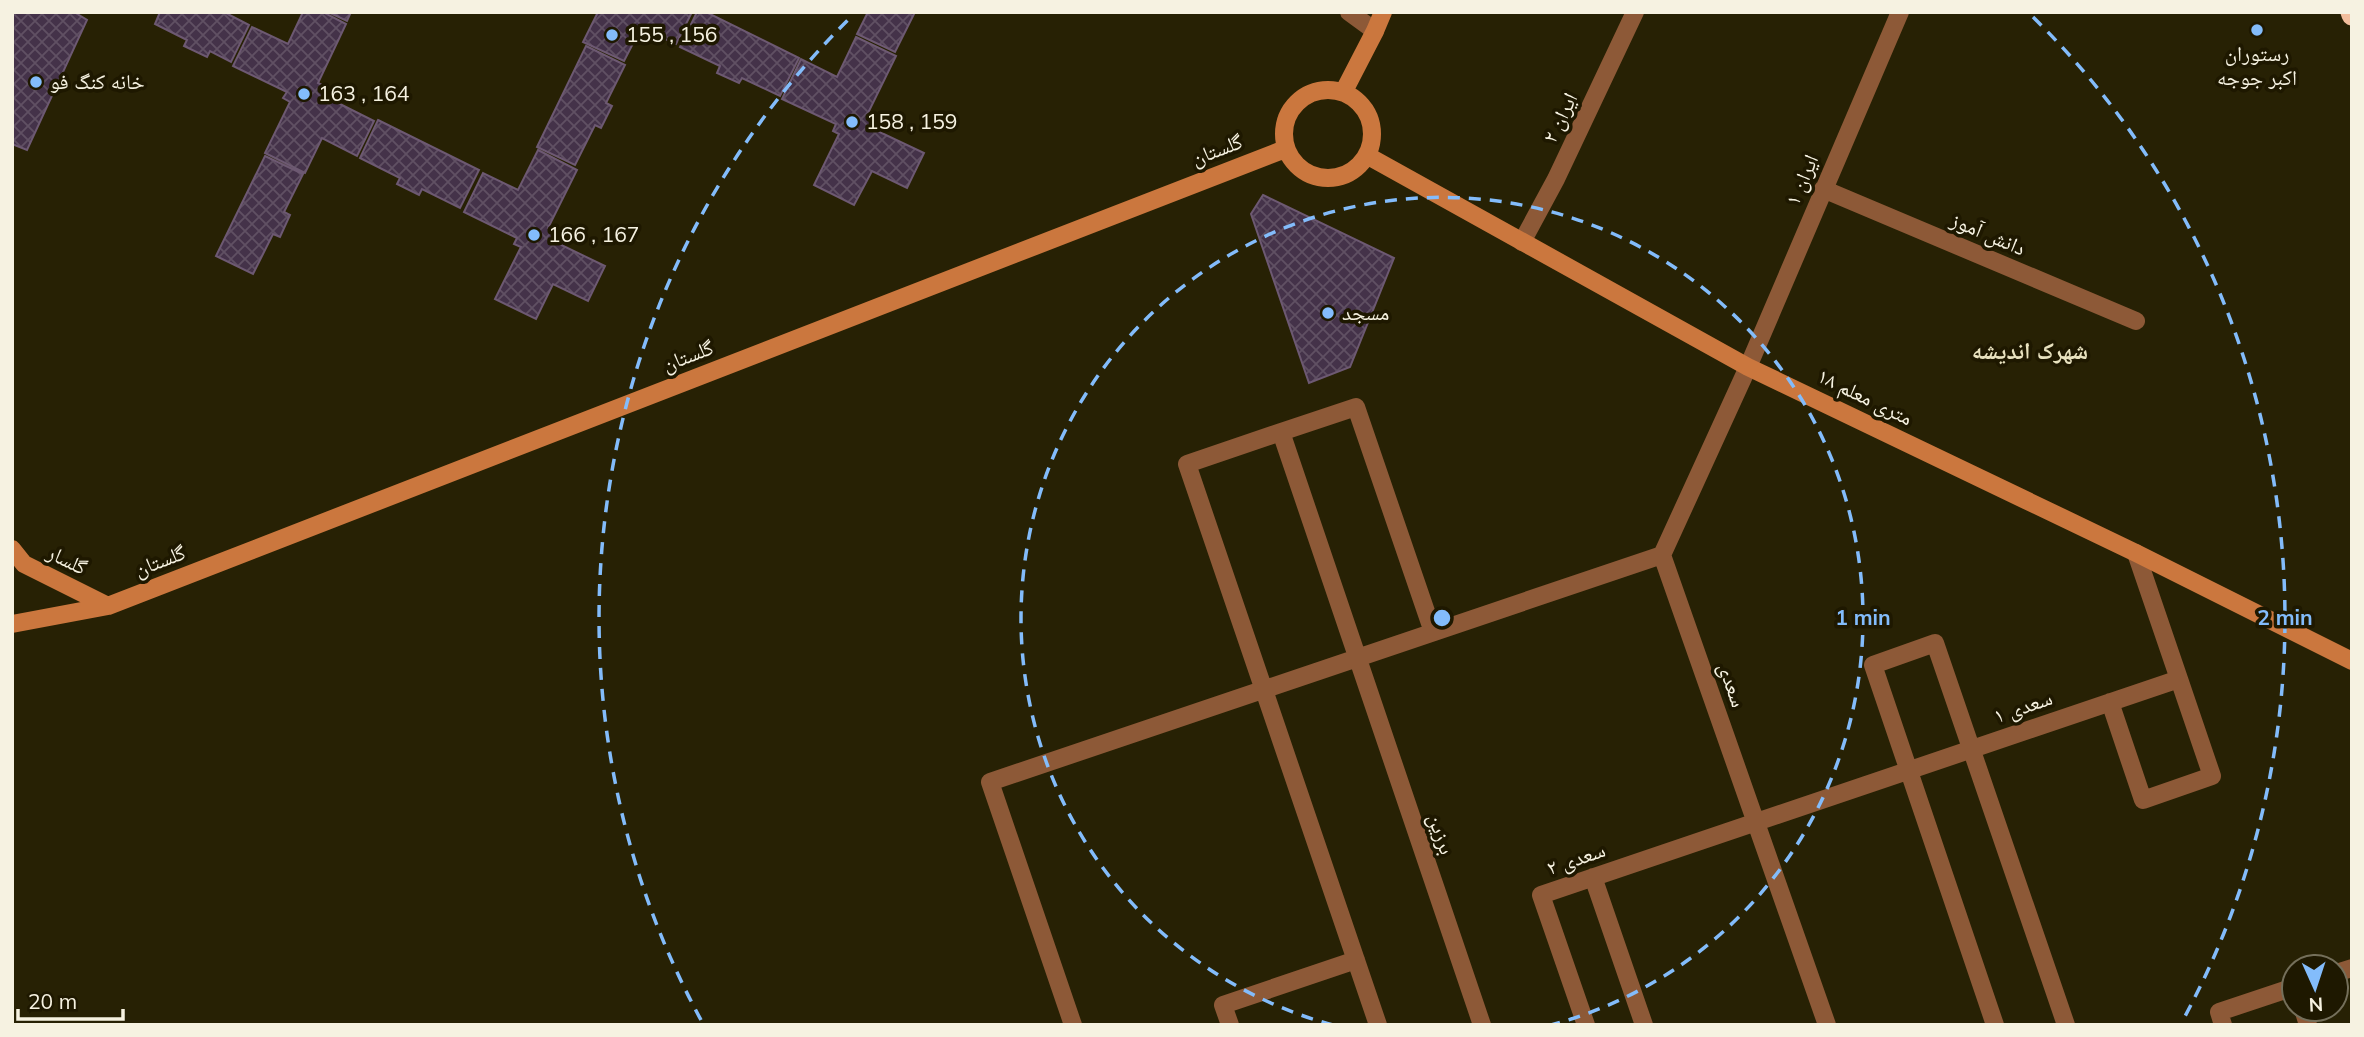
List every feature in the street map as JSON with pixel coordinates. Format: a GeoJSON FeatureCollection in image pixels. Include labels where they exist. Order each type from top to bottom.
{"type":"FeatureCollection","features":[{"type":"Feature","properties":{"kind":"street"},"geometry":{"type":"LineString","coordinates":[[1349,12],[1375,31]]}},
{"type":"Feature","properties":{"kind":"street"},"geometry":{"type":"LineString","coordinates":[[1344,91],[1382,12]]}},
{"type":"Feature","properties":{"kind":"street","name":"ایران ۲"},"geometry":{"type":"LineString","coordinates":[[1521,242],[1556,178],[1636,12]]}},
{"type":"Feature","properties":{"kind":"street","name":"ایران ۱"},"geometry":{"type":"LineString","coordinates":[[1748,368],[1900,12]]}},
{"type":"Feature","properties":{"kind":"street"},"geometry":{"type":"LineString","coordinates":[[1318,89],[1344,91],[1365,107],[1374,131],[1368,156],[1349,174],[1324,180],[1300,170],[1285,149],[1283,124],[1296,102],[1318,89]]}},
{"type":"Feature","properties":{"kind":"street","name":"گلستان"},"geometry":{"type":"LineString","coordinates":[[12,624],[108,606],[1285,149]]}},
{"type":"Feature","properties":{"kind":"street","name":"۱۸ متری معلم"},"geometry":{"type":"LineString","coordinates":[[1368,156],[1748,368],[2136,553],[2352,661]]}},
{"type":"Feature","properties":{"kind":"street","name":"دانش آموز"},"geometry":{"type":"LineString","coordinates":[[1823,188],[2136,321]]}},
{"type":"Feature","properties":{"kind":"street"},"geometry":{"type":"LineString","coordinates":[[1073,1025],[990,782],[1662,555],[1748,368]]}},
{"type":"Feature","properties":{"kind":"street"},"geometry":{"type":"LineString","coordinates":[[1378,1025],[1187,464],[1356,407],[1433,632]]}},
{"type":"Feature","properties":{"kind":"street","name":"برزین"},"geometry":{"type":"LineString","coordinates":[[1280,432],[1482,1025]]}},
{"type":"Feature","properties":{"kind":"street","name":"گلسار"},"geometry":{"type":"LineString","coordinates":[[12,549],[24,564],[108,606]]}},
{"type":"Feature","properties":{"kind":"street"},"geometry":{"type":"LineString","coordinates":[[2110,702],[2143,800],[2212,776],[2136,553]]}},
{"type":"Feature","properties":{"kind":"street","name":"سعدی"},"geometry":{"type":"LineString","coordinates":[[1662,555],[1827,1025]]}},
{"type":"Feature","properties":{"kind":"street"},"geometry":{"type":"LineString","coordinates":[[1995,1025],[1873,665],[1936,643],[2066,1025]]}},
{"type":"Feature","properties":{"kind":"street","name":"سعدی ۱"},"geometry":{"type":"LineString","coordinates":[[1756,822],[2179,678]]}},
{"type":"Feature","properties":{"kind":"street","name":"سعدی ۲"},"geometry":{"type":"LineString","coordinates":[[1586,1025],[1541,894],[1756,822]]}},
{"type":"Feature","properties":{"kind":"street"},"geometry":{"type":"LineString","coordinates":[[1593,877],[1644,1025]]}},
{"type":"Feature","properties":{"kind":"street"},"geometry":{"type":"LineString","coordinates":[[1230,1025],[1223,1005],[1356,960]]}},
{"type":"Feature","properties":{"kind":"street"},"geometry":{"type":"LineString","coordinates":[[2223,1025],[2219,1012],[2280,992]]}},
{"type":"Feature","properties":{"kind":"building","name":"خانه کنگ فو"},"geometry":{"type":"Polygon","coordinates":[[[12,12],[74,12],[87,20],[27,150],[12,144],[12,12]]]}},
{"type":"Feature","properties":{"kind":"building"},"geometry":{"type":"Polygon","coordinates":[[[160,12],[224,12],[249,25],[231,62],[210,51],[207,57],[184,46],[187,40],[155,24],[160,12]]]}},
{"type":"Feature","properties":{"kind":"building","name":"163 , 164"},"geometry":{"type":"Polygon","coordinates":[[[303,12],[323,12],[346,24],[318,83],[326,87],[322,95],[374,121],[357,156],[322,138],[305,173],[265,153],[290,102],[283,98],[287,92],[233,66],[252,27],[288,44],[303,12]]]}},
{"type":"Feature","properties":{"kind":"building"},"geometry":{"type":"Polygon","coordinates":[[[328,12],[351,12],[347,21],[328,12]]]}},
{"type":"Feature","properties":{"kind":"building","name":"155 , 156"},"geometry":{"type":"Polygon","coordinates":[[[598,12],[692,12],[676,44],[641,28],[624,61],[583,42],[598,12]]]}},
{"type":"Feature","properties":{"kind":"building"},"geometry":{"type":"Polygon","coordinates":[[[697,12],[706,12],[799,58],[780,96],[742,78],[739,83],[717,73],[720,66],[680,47],[697,12]]]}},
{"type":"Feature","properties":{"kind":"building"},"geometry":{"type":"Polygon","coordinates":[[[868,12],[915,12],[895,52],[857,34],[868,12]]]}},
{"type":"Feature","properties":{"kind":"building","name":"158 , 159"},"geometry":{"type":"Polygon","coordinates":[[[856,37],[896,56],[867,115],[875,119],[871,128],[924,153],[907,188],[872,171],[854,205],[814,185],[839,134],[833,131],[836,124],[782,99],[801,59],[837,77],[856,37]]]}},
{"type":"Feature","properties":{"kind":"building"},"geometry":{"type":"Polygon","coordinates":[[[586,46],[625,65],[606,103],[612,106],[601,128],[595,125],[575,165],[537,147],[586,46]]]}},
{"type":"Feature","properties":{"kind":"building"},"geometry":{"type":"Polygon","coordinates":[[[378,120],[479,170],[460,208],[422,189],[419,195],[397,184],[400,178],[360,158],[378,120]]]}},
{"type":"Feature","properties":{"kind":"building","name":"166 , 167"},"geometry":{"type":"Polygon","coordinates":[[[538,150],[577,170],[548,228],[557,233],[553,241],[605,266],[588,301],[553,284],[536,319],[495,299],[521,247],[514,244],[517,238],[464,212],[483,173],[518,190],[538,150]]]}},
{"type":"Feature","properties":{"kind":"building"},"geometry":{"type":"Polygon","coordinates":[[[265,156],[303,174],[284,212],[290,215],[280,237],[273,234],[253,274],[216,256],[265,156]]]}},
{"type":"Feature","properties":{"kind":"building","name":"مسجد"},"geometry":{"type":"Polygon","coordinates":[[[1263,195],[1394,258],[1350,367],[1309,383],[1251,214],[1263,195]]]}},
{"type":"Feature","properties":{"kind":"place","name":"رستوران اکبر جوجه"},"geometry":{"type":"Point","coordinates":[2257,30]}},
{"type":"Feature","properties":{"kind":"place","name":"155 , 156"},"geometry":{"type":"Point","coordinates":[612,35]}},
{"type":"Feature","properties":{"kind":"place","name":"خانه کنگ فو"},"geometry":{"type":"Point","coordinates":[36,82]}},
{"type":"Feature","properties":{"kind":"place","name":"163 , 164"},"geometry":{"type":"Point","coordinates":[304,94]}},
{"type":"Feature","properties":{"kind":"place","name":"158 , 159"},"geometry":{"type":"Point","coordinates":[852,122]}},
{"type":"Feature","properties":{"kind":"place","name":"166 , 167"},"geometry":{"type":"Point","coordinates":[534,235]}},
{"type":"Feature","properties":{"kind":"place","name":"مسجد"},"geometry":{"type":"Point","coordinates":[1328,313]}},
{"type":"Feature","properties":{"kind":"district","name":"شهرک اندیشه"},"geometry":{"type":"Point","coordinates":[2030,351]}}]}
